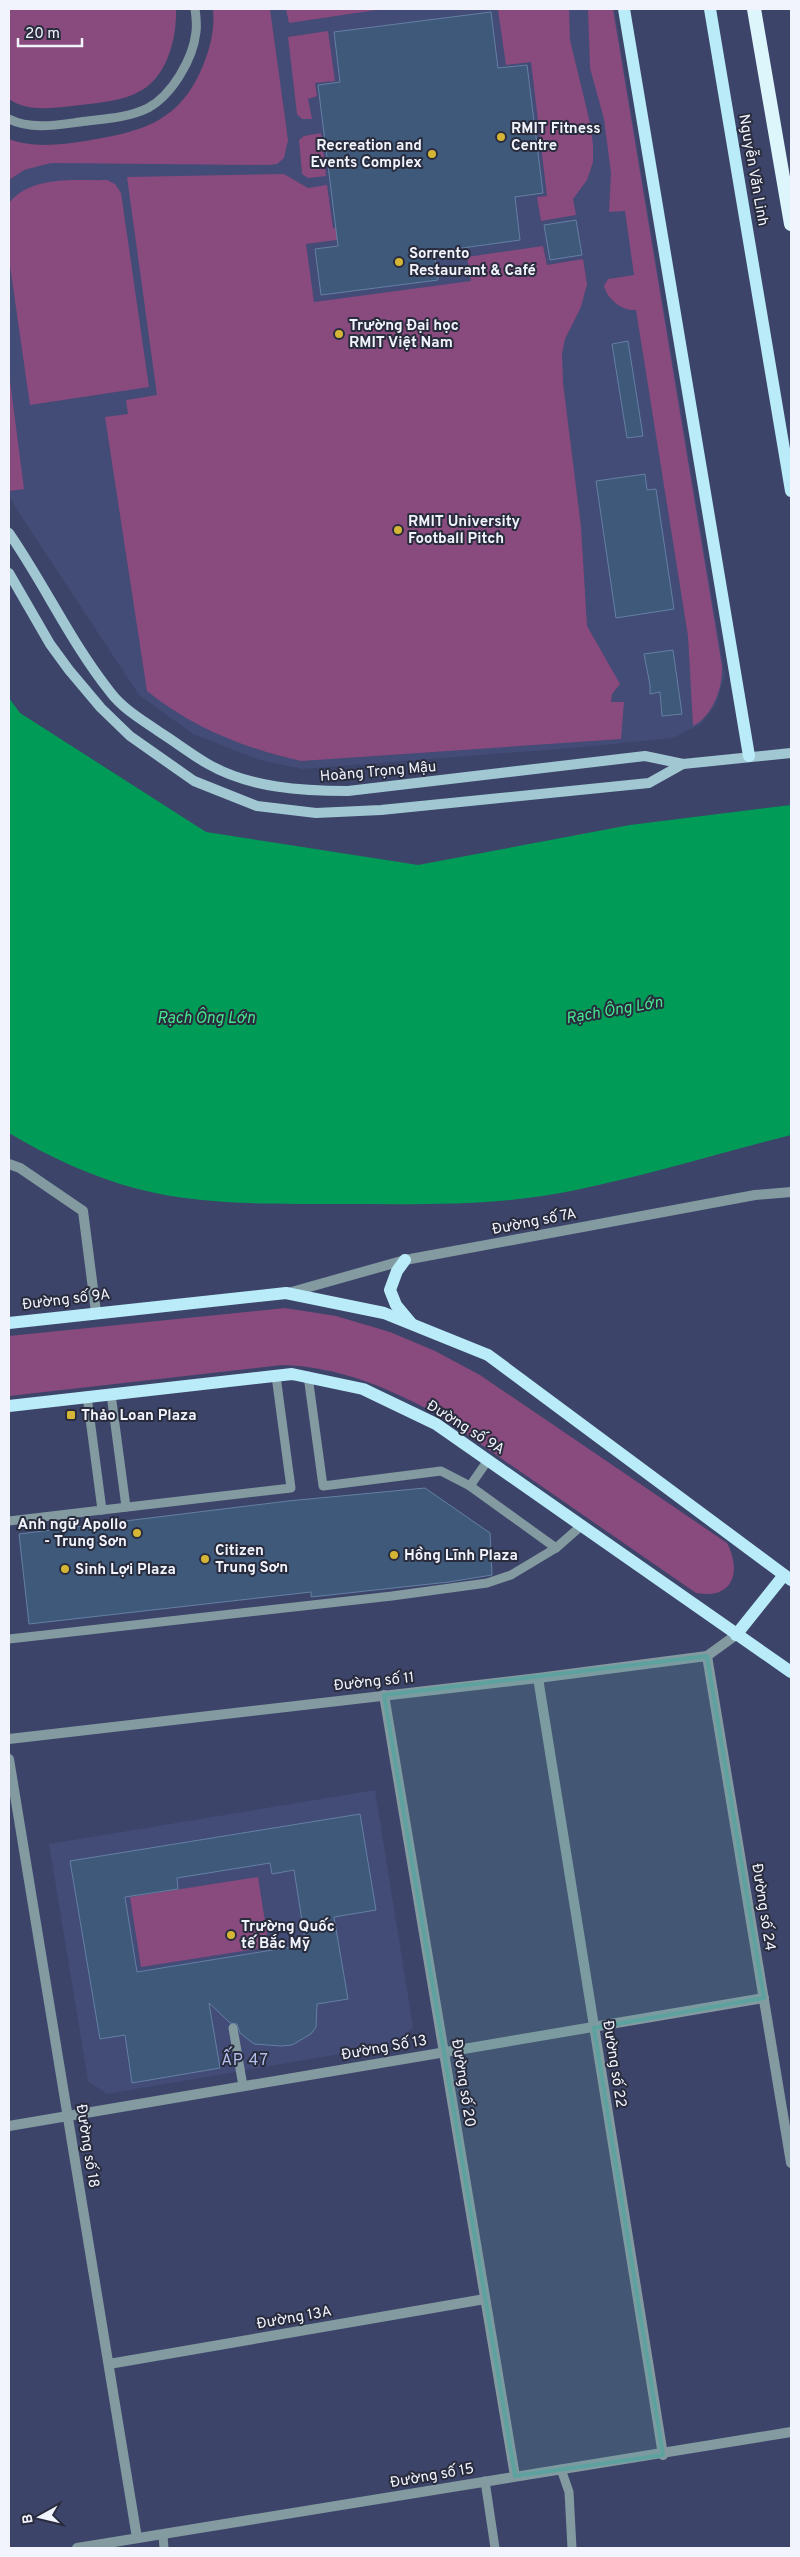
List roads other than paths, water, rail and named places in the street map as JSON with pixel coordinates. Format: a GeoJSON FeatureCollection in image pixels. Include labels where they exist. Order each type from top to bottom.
{"type":"FeatureCollection","features":[{"type":"Feature","properties":{"kind":"highway","name":"Nguyễn Văn Linh"},"geometry":{"type":"LineString","coordinates":[[754,9],[791,224]]}},
{"type":"Feature","properties":{"kind":"main road"},"geometry":{"type":"LineString","coordinates":[[624,9],[749,756]]}},
{"type":"Feature","properties":{"kind":"main road","name":"Nguyễn Văn Linh"},"geometry":{"type":"LineString","coordinates":[[710,9],[791,490]]}},
{"type":"Feature","properties":{"kind":"main road","name":"Hoàng Trọng Mậu"},"geometry":{"type":"LineString","coordinates":[[9,533],[30,563],[75,644],[112,695],[142,720],[210,765],[238,776],[311,791],[348,791],[645,756],[683,764],[791,753]]}},
{"type":"Feature","properties":{"kind":"main road","name":"Hoàng Trọng Mậu"},"geometry":{"type":"LineString","coordinates":[[9,573],[50,644],[69,670],[101,708],[130,736],[194,781],[257,806],[316,813],[381,810],[649,783],[683,764]]}},
{"type":"Feature","properties":{"kind":"main road"},"geometry":{"type":"LineString","coordinates":[[405,1260],[397,1271],[390,1290],[396,1305],[412,1325]]}},
{"type":"Feature","properties":{"kind":"main road","name":"Đường số 9A"},"geometry":{"type":"LineString","coordinates":[[9,1322],[286,1293],[384,1313],[488,1355],[788,1577]]}},
{"type":"Feature","properties":{"kind":"main road","name":"Đường số 9A"},"geometry":{"type":"LineString","coordinates":[[9,1406],[292,1374],[363,1389],[436,1424],[791,1672]]}},
{"type":"Feature","properties":{"kind":"main road"},"geometry":{"type":"LineString","coordinates":[[736,1634],[788,1577]]}},
{"type":"Feature","properties":{"kind":"street"},"geometry":{"type":"LineString","coordinates":[[9,1164],[20,1168],[83,1211],[96,1312]]}},
{"type":"Feature","properties":{"kind":"street","name":"Đường số 7A"},"geometry":{"type":"LineString","coordinates":[[286,1293],[405,1260],[755,1195],[791,1192]]}},
{"type":"Feature","properties":{"kind":"street","name":"Đường số 11"},"geometry":{"type":"LineString","coordinates":[[9,1739],[538,1678],[707,1656],[736,1634]]}},
{"type":"Feature","properties":{"kind":"street","name":"Đường số 24"},"geometry":{"type":"LineString","coordinates":[[707,1656],[791,2163]]}},
{"type":"Feature","properties":{"kind":"street","name":"Đường số 22"},"geometry":{"type":"LineString","coordinates":[[538,1678],[663,2454]]}},
{"type":"Feature","properties":{"kind":"street","name":"Đường số 20"},"geometry":{"type":"LineString","coordinates":[[384,1695],[515,2476]]}},
{"type":"Feature","properties":{"kind":"street","name":"Đường số 18"},"geometry":{"type":"LineString","coordinates":[[9,1759],[137,2538]]}},
{"type":"Feature","properties":{"kind":"street","name":"Đường Số 13"},"geometry":{"type":"LineString","coordinates":[[9,2126],[764,1998]]}},
{"type":"Feature","properties":{"kind":"street","name":"Đường 13A"},"geometry":{"type":"LineString","coordinates":[[108,2364],[485,2299]]}},
{"type":"Feature","properties":{"kind":"street","name":"Đường số 15"},"geometry":{"type":"LineString","coordinates":[[77,2548],[791,2432]]}},
{"type":"Feature","properties":{"kind":"lane"},"geometry":{"type":"LineString","coordinates":[[9,119],[19,124],[50,126],[117,117],[148,108],[167,94],[184,68],[196,32],[195,9]]}},
{"type":"Feature","properties":{"kind":"lane"},"geometry":{"type":"LineString","coordinates":[[9,1521],[291,1488],[276,1376]]}},
{"type":"Feature","properties":{"kind":"lane"},"geometry":{"type":"LineString","coordinates":[[308,1376],[323,1486],[441,1472],[470,1486],[556,1548]]}},
{"type":"Feature","properties":{"kind":"lane"},"geometry":{"type":"LineString","coordinates":[[111,1394],[126,1507]]}},
{"type":"Feature","properties":{"kind":"lane"},"geometry":{"type":"LineString","coordinates":[[87,1396],[102,1510]]}},
{"type":"Feature","properties":{"kind":"lane"},"geometry":{"type":"LineString","coordinates":[[470,1486],[488,1460]]}},
{"type":"Feature","properties":{"kind":"lane"},"geometry":{"type":"LineString","coordinates":[[9,1639],[392,1596],[487,1583],[511,1575],[556,1548],[581,1526]]}},
{"type":"Feature","properties":{"kind":"lane"},"geometry":{"type":"LineString","coordinates":[[233,2028],[243,2086]]}},
{"type":"Feature","properties":{"kind":"lane"},"geometry":{"type":"LineString","coordinates":[[561,2469],[569,2492],[572,2548]]}},
{"type":"Feature","properties":{"kind":"lane"},"geometry":{"type":"LineString","coordinates":[[485,2481],[494,2548]]}},
{"type":"Feature","properties":{"kind":"lane"},"geometry":{"type":"LineString","coordinates":[[163,2535],[164,2548]]}},
{"type":"Feature","properties":{"kind":"water","name":"Rạch Ông Lớn"},"geometry":{"type":"Polygon","coordinates":[[[9,698],[20,713],[206,832],[418,865],[630,825],[791,805],[791,1135],[657,1171],[576,1190],[486,1202],[426,1204],[261,1203],[186,1198],[138,1189],[104,1179],[71,1166],[24,1142],[9,1133],[9,698]]]}},
{"type":"Feature","properties":{"kind":"place","name":"RMIT Fitness Centre"},"geometry":{"type":"Point","coordinates":[501,137]}},
{"type":"Feature","properties":{"kind":"place","name":"Recreation and Events Complex"},"geometry":{"type":"Point","coordinates":[432,154]}},
{"type":"Feature","properties":{"kind":"place","name":"Sorrento Restaurant & Café"},"geometry":{"type":"Point","coordinates":[399,262]}},
{"type":"Feature","properties":{"kind":"place","name":"Trường Đại học RMIT Việt Nam"},"geometry":{"type":"Point","coordinates":[339,334]}},
{"type":"Feature","properties":{"kind":"place","name":"RMIT University Football Pitch"},"geometry":{"type":"Point","coordinates":[398,530]}},
{"type":"Feature","properties":{"kind":"place","name":"Thảo Loan Plaza"},"geometry":{"type":"Point","coordinates":[71,1415]}},
{"type":"Feature","properties":{"kind":"place","name":"Anh ngữ Apollo - Trung Sơn"},"geometry":{"type":"Point","coordinates":[137,1533]}},
{"type":"Feature","properties":{"kind":"place","name":"Hồng Lĩnh Plaza"},"geometry":{"type":"Point","coordinates":[394,1555]}},
{"type":"Feature","properties":{"kind":"place","name":"Citizen Trung Sơn"},"geometry":{"type":"Point","coordinates":[205,1559]}},
{"type":"Feature","properties":{"kind":"place","name":"Sinh Lợi Plaza"},"geometry":{"type":"Point","coordinates":[65,1569]}},
{"type":"Feature","properties":{"kind":"place","name":"Trường Quốc tế Bắc Mỹ"},"geometry":{"type":"Point","coordinates":[231,1935]}},
{"type":"Feature","properties":{"kind":"district","name":"ẤP 47"},"geometry":{"type":"Point","coordinates":[245,2059]}}]}
